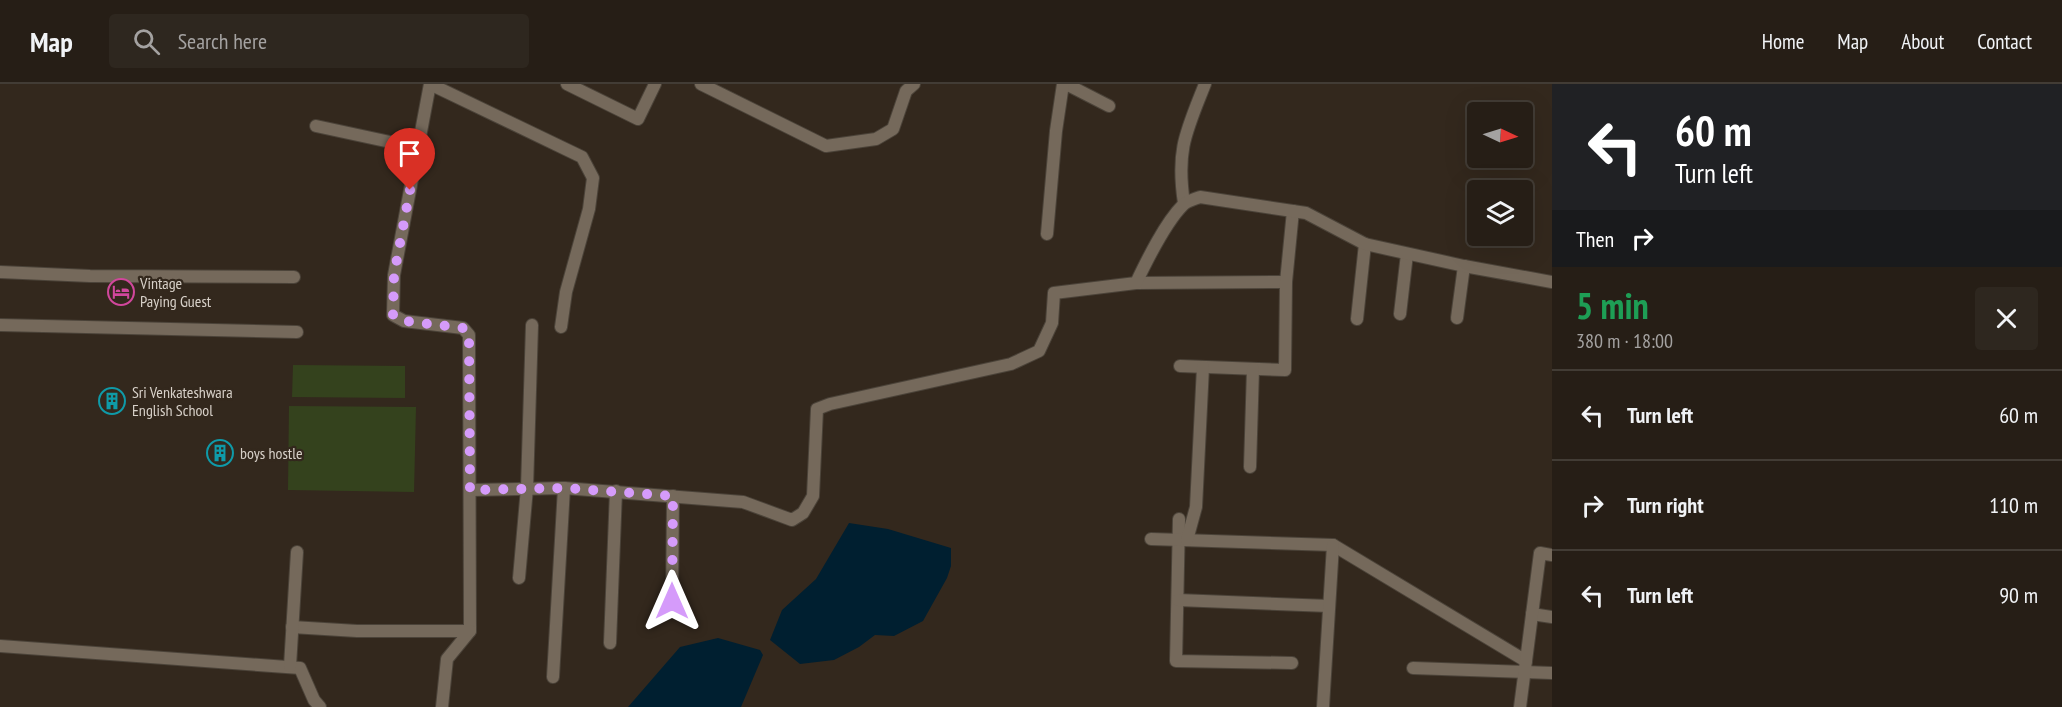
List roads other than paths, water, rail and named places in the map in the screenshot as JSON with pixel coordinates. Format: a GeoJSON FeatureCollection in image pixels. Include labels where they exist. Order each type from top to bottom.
{"type":"FeatureCollection","features":[{"type":"Feature","properties":{"kind":"street"},"geometry":{"type":"LineString","coordinates":[[442,707],[447,659],[470,631],[469,335],[463,328],[404,321],[393,315],[394,275],[430,84],[582,157],[593,178],[589,209],[566,292],[561,327]]}},
{"type":"Feature","properties":{"kind":"street"},"geometry":{"type":"LineString","coordinates":[[567,84],[638,119],[656,84]]}},
{"type":"Feature","properties":{"kind":"street"},"geometry":{"type":"LineString","coordinates":[[701,84],[826,146],[876,139],[893,129],[906,91],[914,84]]}},
{"type":"Feature","properties":{"kind":"street"},"geometry":{"type":"LineString","coordinates":[[1047,234],[1056,131],[1065,84],[1109,106]]}},
{"type":"Feature","properties":{"kind":"street"},"geometry":{"type":"LineString","coordinates":[[1185,204],[1180,167],[1184,140],[1205,84]]}},
{"type":"Feature","properties":{"kind":"street"},"geometry":{"type":"LineString","coordinates":[[316,126],[418,148]]}},
{"type":"Feature","properties":{"kind":"street"},"geometry":{"type":"LineString","coordinates":[[1136,284],[1161,237],[1185,204],[1200,197],[1306,213],[1365,244],[1464,266],[1552,282]]}},
{"type":"Feature","properties":{"kind":"street"},"geometry":{"type":"LineString","coordinates":[[1180,366],[1286,370],[1286,282],[1293,211]]}},
{"type":"Feature","properties":{"kind":"street"},"geometry":{"type":"LineString","coordinates":[[1357,318],[1365,244]]}},
{"type":"Feature","properties":{"kind":"street"},"geometry":{"type":"LineString","coordinates":[[1400,314],[1407,254]]}},
{"type":"Feature","properties":{"kind":"street"},"geometry":{"type":"LineString","coordinates":[[1457,318],[1464,266]]}},
{"type":"Feature","properties":{"kind":"street"},"geometry":{"type":"LineString","coordinates":[[0,272],[90,276],[294,277]]}},
{"type":"Feature","properties":{"kind":"street"},"geometry":{"type":"LineString","coordinates":[[470,490],[564,488],[743,502],[792,520],[803,513],[813,496],[817,409],[830,404],[1011,364],[1039,351],[1052,322],[1054,293],[1136,284],[1286,282]]}},
{"type":"Feature","properties":{"kind":"street"},"geometry":{"type":"LineString","coordinates":[[0,325],[297,332]]}},
{"type":"Feature","properties":{"kind":"street"},"geometry":{"type":"LineString","coordinates":[[519,578],[527,488],[532,325]]}},
{"type":"Feature","properties":{"kind":"street"},"geometry":{"type":"LineString","coordinates":[[1183,540],[1196,507],[1203,367]]}},
{"type":"Feature","properties":{"kind":"street"},"geometry":{"type":"LineString","coordinates":[[1250,467],[1253,369]]}},
{"type":"Feature","properties":{"kind":"street"},"geometry":{"type":"LineString","coordinates":[[553,677],[564,488]]}},
{"type":"Feature","properties":{"kind":"street"},"geometry":{"type":"LineString","coordinates":[[610,643],[616,491]]}},
{"type":"Feature","properties":{"kind":"street"},"geometry":{"type":"LineString","coordinates":[[672,601],[673,496]]}},
{"type":"Feature","properties":{"kind":"street"},"geometry":{"type":"LineString","coordinates":[[1179,519],[1183,540],[1176,661],[1292,663]]}},
{"type":"Feature","properties":{"kind":"street"},"geometry":{"type":"LineString","coordinates":[[1151,539],[1333,545],[1525,666]]}},
{"type":"Feature","properties":{"kind":"street"},"geometry":{"type":"LineString","coordinates":[[1323,707],[1333,545]]}},
{"type":"Feature","properties":{"kind":"street"},"geometry":{"type":"LineString","coordinates":[[290,666],[297,552]]}},
{"type":"Feature","properties":{"kind":"street"},"geometry":{"type":"LineString","coordinates":[[1520,707],[1540,553],[1552,555]]}},
{"type":"Feature","properties":{"kind":"street"},"geometry":{"type":"LineString","coordinates":[[1178,600],[1329,606]]}},
{"type":"Feature","properties":{"kind":"street"},"geometry":{"type":"LineString","coordinates":[[1532,614],[1552,617]]}},
{"type":"Feature","properties":{"kind":"street"},"geometry":{"type":"LineString","coordinates":[[292,627],[357,631],[470,631]]}},
{"type":"Feature","properties":{"kind":"street"},"geometry":{"type":"LineString","coordinates":[[0,646],[290,666],[300,668],[314,700],[320,707]]}},
{"type":"Feature","properties":{"kind":"street"},"geometry":{"type":"LineString","coordinates":[[1413,668],[1525,666],[1552,673]]}},
{"type":"Feature","properties":{"kind":"water"},"geometry":{"type":"Polygon","coordinates":[[[849,523],[888,529],[951,548],[951,566],[947,578],[923,621],[894,636],[875,635],[859,647],[834,660],[800,664],[770,640],[782,610],[816,579],[849,523]]]}},
{"type":"Feature","properties":{"kind":"water"},"geometry":{"type":"Polygon","coordinates":[[[718,638],[760,650],[763,655],[741,707],[628,707],[680,647],[718,638]]]}},
{"type":"Feature","properties":{"kind":"place","name":"Vintage Paying Guest"},"geometry":{"type":"Point","coordinates":[121,292]}},
{"type":"Feature","properties":{"kind":"place","name":"Sri Venkateshwara English School"},"geometry":{"type":"Point","coordinates":[112,401]}},
{"type":"Feature","properties":{"kind":"place","name":"boys hostle"},"geometry":{"type":"Point","coordinates":[220,453]}}]}
